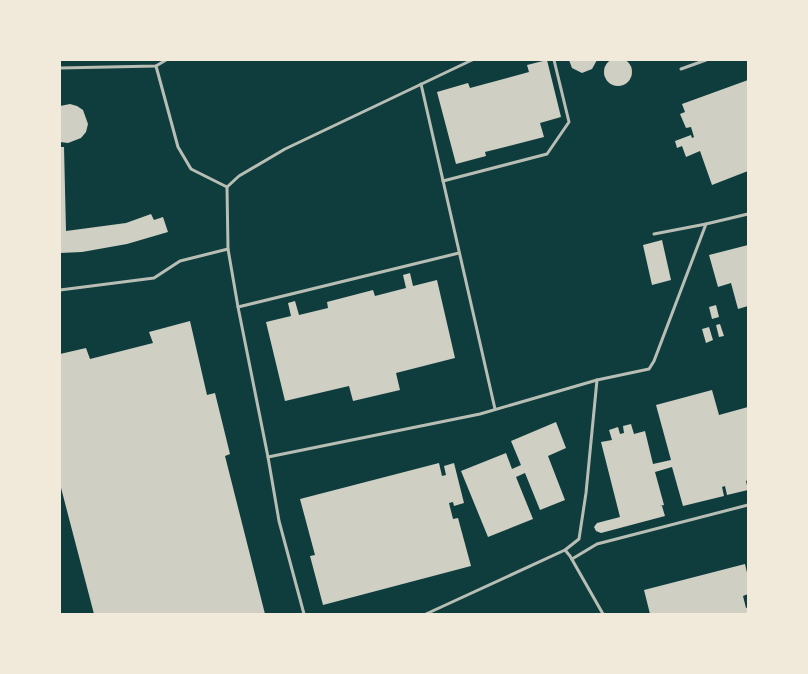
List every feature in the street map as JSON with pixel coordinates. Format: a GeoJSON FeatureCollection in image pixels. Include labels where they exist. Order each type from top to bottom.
{"type":"FeatureCollection","features":[{"type":"Feature","properties":{"kind":"lane"},"geometry":{"type":"LineString","coordinates":[[60,68],[156,66],[166,60]]}},
{"type":"Feature","properties":{"kind":"lane"},"geometry":{"type":"LineString","coordinates":[[304,614],[280,521],[238,307],[228,249],[227,187],[239,176],[285,149],[472,60]]}},
{"type":"Feature","properties":{"kind":"lane"},"geometry":{"type":"LineString","coordinates":[[443,181],[547,154],[569,122],[554,60]]}},
{"type":"Feature","properties":{"kind":"lane"},"geometry":{"type":"LineString","coordinates":[[681,69],[706,60]]}},
{"type":"Feature","properties":{"kind":"lane"},"geometry":{"type":"LineString","coordinates":[[156,66],[178,147],[181,153],[191,169],[227,187]]}},
{"type":"Feature","properties":{"kind":"lane"},"geometry":{"type":"LineString","coordinates":[[421,84],[495,409]]}},
{"type":"Feature","properties":{"kind":"lane"},"geometry":{"type":"LineString","coordinates":[[654,234],[748,214]]}},
{"type":"Feature","properties":{"kind":"lane"},"geometry":{"type":"LineString","coordinates":[[268,457],[495,409],[598,380],[649,369],[652,365],[706,224]]}},
{"type":"Feature","properties":{"kind":"lane"},"geometry":{"type":"LineString","coordinates":[[60,290],[154,278],[180,261],[228,249]]}},
{"type":"Feature","properties":{"kind":"lane"},"geometry":{"type":"LineString","coordinates":[[238,307],[459,253]]}},
{"type":"Feature","properties":{"kind":"lane"},"geometry":{"type":"LineString","coordinates":[[426,614],[566,550],[579,539],[586,493],[598,380]]}},
{"type":"Feature","properties":{"kind":"lane"},"geometry":{"type":"LineString","coordinates":[[572,560],[597,544],[748,505]]}},
{"type":"Feature","properties":{"kind":"lane"},"geometry":{"type":"LineString","coordinates":[[566,550],[603,614]]}},
{"type":"Feature","properties":{"kind":"building"},"geometry":{"type":"Polygon","coordinates":[[[618,58],[628,62],[632,72],[628,82],[618,86],[608,82],[604,72],[608,62],[618,58]]]}},
{"type":"Feature","properties":{"kind":"building"},"geometry":{"type":"Polygon","coordinates":[[[547,60],[561,117],[540,123],[544,137],[485,152],[486,156],[456,164],[437,92],[468,83],[470,88],[529,72],[527,65],[547,60]]]}},
{"type":"Feature","properties":{"kind":"building"},"geometry":{"type":"Polygon","coordinates":[[[569,60],[597,60],[592,69],[582,73],[572,68],[569,60]]]}},
{"type":"Feature","properties":{"kind":"building"},"geometry":{"type":"Polygon","coordinates":[[[748,80],[748,171],[712,185],[700,151],[686,157],[682,146],[677,148],[675,141],[691,135],[692,138],[694,137],[691,127],[686,128],[680,114],[685,112],[682,104],[748,80]]]}},
{"type":"Feature","properties":{"kind":"building"},"geometry":{"type":"Polygon","coordinates":[[[70,104],[83,110],[88,124],[86,132],[81,138],[68,143],[60,142],[60,106],[70,104]]]}},
{"type":"Feature","properties":{"kind":"building"},"geometry":{"type":"Polygon","coordinates":[[[60,147],[64,147],[66,231],[126,223],[151,214],[154,220],[163,217],[168,232],[127,244],[82,252],[60,253],[60,147]]]}},
{"type":"Feature","properties":{"kind":"building"},"geometry":{"type":"Polygon","coordinates":[[[662,240],[671,280],[652,285],[643,245],[662,240]]]}},
{"type":"Feature","properties":{"kind":"building"},"geometry":{"type":"Polygon","coordinates":[[[748,245],[748,306],[738,309],[731,283],[718,287],[709,255],[748,245]]]}},
{"type":"Feature","properties":{"kind":"building"},"geometry":{"type":"Polygon","coordinates":[[[410,273],[413,286],[437,280],[455,358],[396,373],[400,390],[353,401],[349,386],[285,401],[266,322],[291,316],[288,303],[295,301],[299,315],[328,308],[327,302],[373,290],[375,296],[406,288],[403,275],[410,273]]]}},
{"type":"Feature","properties":{"kind":"building"},"geometry":{"type":"Polygon","coordinates":[[[716,305],[719,317],[712,319],[709,307],[716,305]]]}},
{"type":"Feature","properties":{"kind":"building"},"geometry":{"type":"Polygon","coordinates":[[[190,321],[207,395],[215,393],[230,454],[225,456],[265,614],[94,614],[60,484],[60,354],[86,348],[90,359],[153,343],[149,332],[190,321]]]}},
{"type":"Feature","properties":{"kind":"building"},"geometry":{"type":"Polygon","coordinates":[[[720,324],[724,336],[719,337],[716,325],[720,324]]]}},
{"type":"Feature","properties":{"kind":"building"},"geometry":{"type":"Polygon","coordinates":[[[709,327],[713,340],[706,343],[702,329],[709,327]]]}},
{"type":"Feature","properties":{"kind":"building"},"geometry":{"type":"Polygon","coordinates":[[[712,390],[719,415],[748,407],[748,480],[746,481],[748,490],[727,495],[725,486],[722,487],[724,496],[683,506],[672,467],[655,472],[664,505],[660,506],[662,506],[665,516],[601,533],[596,531],[594,527],[597,523],[620,517],[601,442],[612,440],[609,430],[618,427],[620,434],[624,433],[623,426],[631,424],[634,434],[645,431],[653,464],[671,460],[656,405],[712,390]]]}},
{"type":"Feature","properties":{"kind":"building"},"geometry":{"type":"Polygon","coordinates":[[[556,422],[566,448],[548,456],[565,500],[540,510],[525,473],[516,477],[533,519],[488,537],[461,471],[506,453],[512,469],[521,465],[511,441],[556,422]]]}},
{"type":"Feature","properties":{"kind":"building"},"geometry":{"type":"Polygon","coordinates":[[[439,463],[442,476],[446,475],[444,466],[454,463],[464,503],[454,506],[453,502],[449,503],[453,519],[458,518],[471,566],[323,605],[310,556],[315,555],[300,499],[439,463]]]}},
{"type":"Feature","properties":{"kind":"building"},"geometry":{"type":"Polygon","coordinates":[[[745,564],[748,577],[748,594],[743,596],[746,608],[748,607],[748,614],[650,614],[644,590],[745,564]]]}}]}
